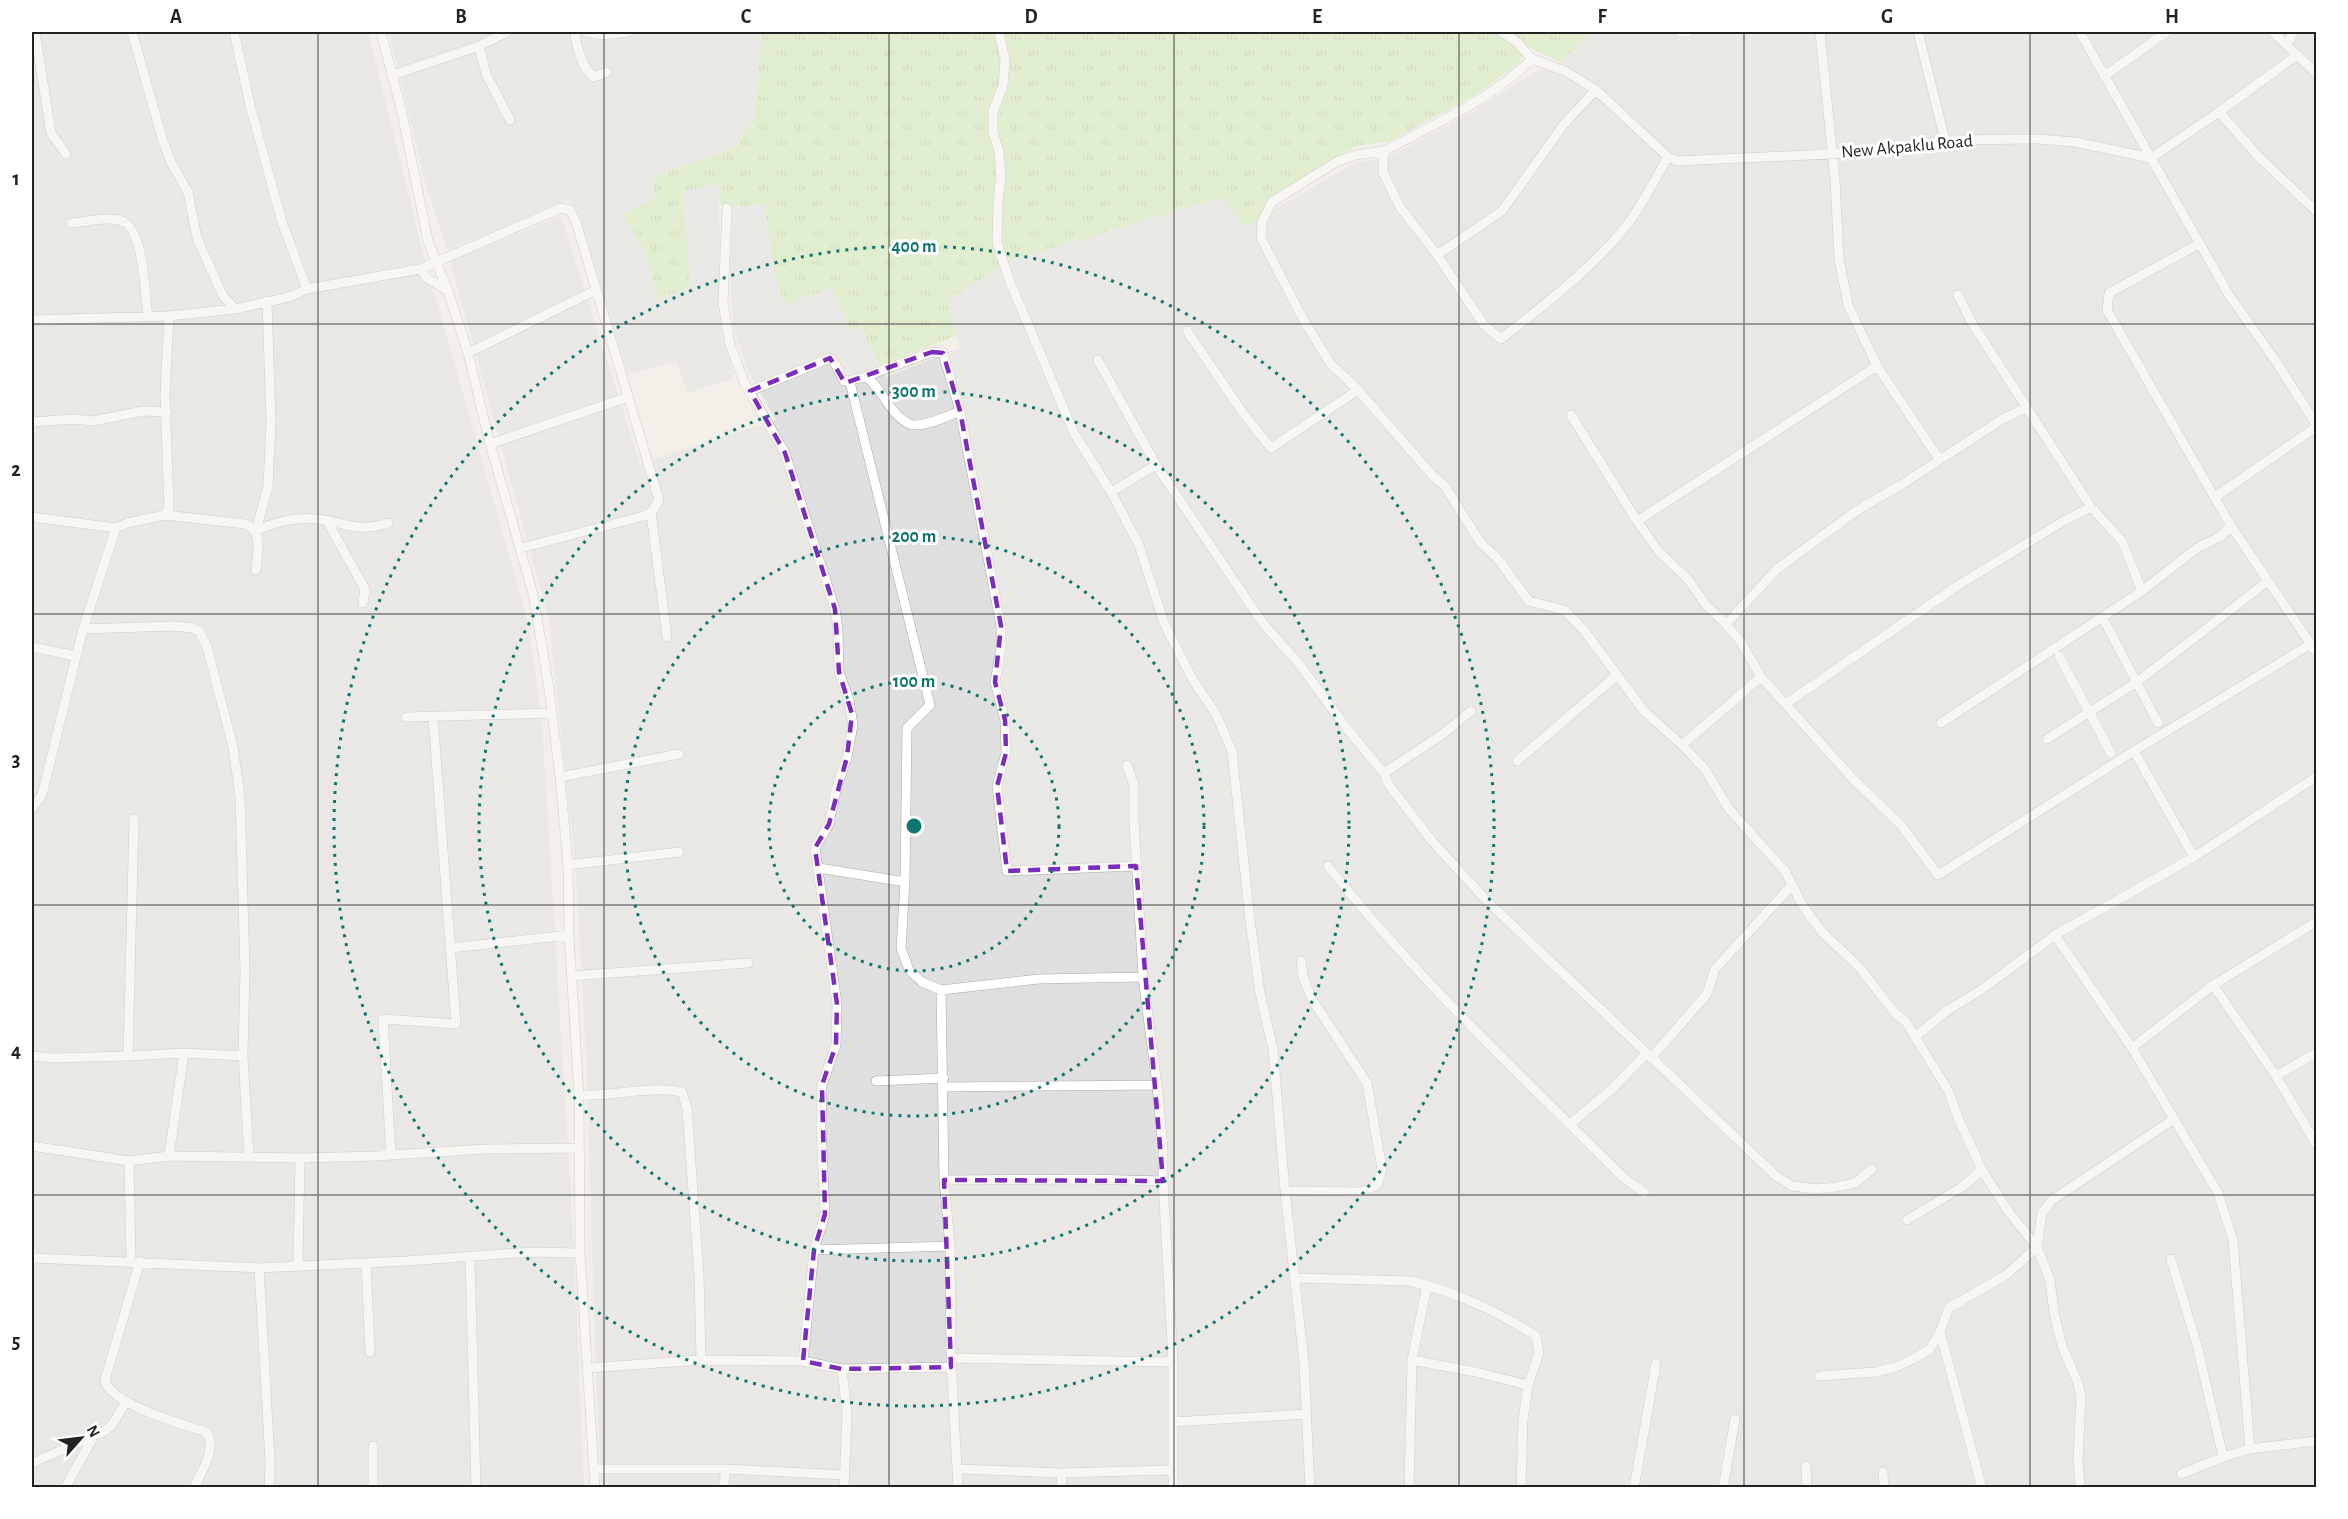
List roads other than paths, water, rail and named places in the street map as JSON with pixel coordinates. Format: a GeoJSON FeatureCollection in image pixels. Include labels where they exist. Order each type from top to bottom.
{"type":"FeatureCollection","features":[{"type":"Feature","properties":{"kind":"street"},"geometry":{"type":"LineString","coordinates":[[35,32],[51,133],[66,154]]}},
{"type":"Feature","properties":{"kind":"street"},"geometry":{"type":"LineString","coordinates":[[132,32],[162,138],[171,162],[188,192],[198,238],[223,296],[235,309]]}},
{"type":"Feature","properties":{"kind":"street"},"geometry":{"type":"LineString","coordinates":[[234,32],[250,105],[282,222],[307,289]]}},
{"type":"Feature","properties":{"kind":"street"},"geometry":{"type":"LineString","coordinates":[[381,32],[428,241],[448,291],[468,353],[490,444],[533,594],[551,713],[560,777],[568,865],[569,935],[579,1095],[580,1253],[595,1488]]}},
{"type":"Feature","properties":{"kind":"street"},"geometry":{"type":"LineString","coordinates":[[392,75],[479,46],[502,32]]}},
{"type":"Feature","properties":{"kind":"street"},"geometry":{"type":"LineString","coordinates":[[576,32],[576,43],[589,73],[594,77],[607,72]]}},
{"type":"Feature","properties":{"kind":"street"},"geometry":{"type":"LineString","coordinates":[[586,32],[603,35],[628,32]]}},
{"type":"Feature","properties":{"kind":"street"},"geometry":{"type":"LineString","coordinates":[[999,32],[1005,60],[1003,86],[993,111],[993,132],[999,151],[1001,177],[997,243],[1010,282],[1074,433],[1111,492],[1139,545],[1164,623],[1193,680],[1216,714],[1232,751],[1260,993],[1273,1049],[1285,1191],[1296,1278],[1310,1488]]}},
{"type":"Feature","properties":{"kind":"street"},"geometry":{"type":"LineString","coordinates":[[1384,151],[1383,171],[1400,207],[1437,255],[1484,325],[1501,339],[1555,298],[1591,266],[1628,223],[1668,158],[1596,90],[1564,71],[1532,59],[1503,32]]}},
{"type":"Feature","properties":{"kind":"street"},"geometry":{"type":"LineString","coordinates":[[1680,32],[1688,32]]}},
{"type":"Feature","properties":{"kind":"street"},"geometry":{"type":"LineString","coordinates":[[1820,32],[1833,154],[1839,258],[1848,305],[1877,366],[1939,459]]}},
{"type":"Feature","properties":{"kind":"street"},"geometry":{"type":"LineString","coordinates":[[1918,32],[1945,140]]}},
{"type":"Feature","properties":{"kind":"street"},"geometry":{"type":"LineString","coordinates":[[2080,32],[2229,295],[2277,363],[2316,425],[2215,497]]}},
{"type":"Feature","properties":{"kind":"street"},"geometry":{"type":"LineString","coordinates":[[2104,76],[2167,32]]}},
{"type":"Feature","properties":{"kind":"street"},"geometry":{"type":"LineString","coordinates":[[2273,32],[2316,73]]}},
{"type":"Feature","properties":{"kind":"street"},"geometry":{"type":"LineString","coordinates":[[2287,45],[2293,32]]}},
{"type":"Feature","properties":{"kind":"street"},"geometry":{"type":"LineString","coordinates":[[479,46],[486,74],[510,120]]}},
{"type":"Feature","properties":{"kind":"street"},"geometry":{"type":"LineString","coordinates":[[2151,158],[2297,55]]}},
{"type":"Feature","properties":{"kind":"street"},"geometry":{"type":"LineString","coordinates":[[1532,59],[1519,72],[1473,103],[1384,151],[1356,155],[1336,162],[1272,202],[1262,222],[1261,238],[1303,319],[1330,363],[1358,390],[1433,477],[1444,485],[1480,542],[1498,559],[1528,602],[1564,610],[1583,629],[1644,711],[1682,745],[1705,770],[1729,809],[1785,871],[1803,906],[1822,932],[1873,982],[1895,1013],[1906,1022],[1949,1092],[1958,1118],[1982,1170],[2008,1211],[2037,1247],[2050,1280],[2054,1313],[2062,1346],[2078,1383],[2081,1397],[2078,1459],[2080,1488]]}},
{"type":"Feature","properties":{"kind":"street"},"geometry":{"type":"LineString","coordinates":[[1437,255],[1502,211],[1564,124],[1596,90]]}},
{"type":"Feature","properties":{"kind":"street"},"geometry":{"type":"LineString","coordinates":[[2219,112],[2259,157],[2316,211]]}},
{"type":"Feature","properties":{"kind":"street","name":"New Akpaklu Road"},"geometry":{"type":"LineString","coordinates":[[1668,158],[1677,161],[1896,152],[1945,140],[2075,142],[2151,158]]}},
{"type":"Feature","properties":{"kind":"street"},"geometry":{"type":"LineString","coordinates":[[32,320],[169,316],[235,309],[289,297],[307,289],[420,269],[561,208],[570,210],[576,222],[659,500],[651,513],[521,548]]}},
{"type":"Feature","properties":{"kind":"street"},"geometry":{"type":"LineString","coordinates":[[727,208],[723,303],[726,325],[744,382],[785,453],[835,609],[839,672],[852,714],[853,725],[829,824],[815,848],[837,1004],[836,1045],[822,1084],[821,1127],[825,1214],[814,1250],[804,1361]]}},
{"type":"Feature","properties":{"kind":"street"},"geometry":{"type":"LineString","coordinates":[[71,223],[116,219],[131,226],[138,241],[148,317]]}},
{"type":"Feature","properties":{"kind":"street"},"geometry":{"type":"LineString","coordinates":[[1571,415],[1659,552],[1687,578],[1706,605],[1741,642],[1761,677],[1787,703],[1854,780],[1902,826],[1938,875],[2134,751],[2314,648],[2231,526],[2107,310],[2109,293],[2199,244]]}},
{"type":"Feature","properties":{"kind":"street"},"geometry":{"type":"LineString","coordinates":[[420,269],[427,278],[448,291]]}},
{"type":"Feature","properties":{"kind":"street"},"geometry":{"type":"LineString","coordinates":[[468,353],[596,290]]}},
{"type":"Feature","properties":{"kind":"street"},"geometry":{"type":"LineString","coordinates":[[1958,295],[1972,323],[1993,353],[2025,408],[2091,507],[2122,541],[2142,591]]}},
{"type":"Feature","properties":{"kind":"street"},"geometry":{"type":"LineString","coordinates":[[256,570],[258,538],[256,531],[268,486],[271,421],[267,301]]}},
{"type":"Feature","properties":{"kind":"street"},"geometry":{"type":"LineString","coordinates":[[165,515],[169,508],[165,393],[169,316]]}},
{"type":"Feature","properties":{"kind":"street"},"geometry":{"type":"LineString","coordinates":[[1187,331],[1243,414],[1271,448],[1358,390]]}},
{"type":"Feature","properties":{"kind":"street"},"geometry":{"type":"LineString","coordinates":[[750,391],[830,358],[844,381],[850,382],[932,352],[944,353],[960,411],[1001,626],[995,682],[1005,720],[1006,753],[997,786],[1007,871],[1136,866]]}},
{"type":"Feature","properties":{"kind":"street"},"geometry":{"type":"LineString","coordinates":[[1098,360],[1155,465],[1262,622],[1300,665],[1348,730],[1384,773],[1389,785],[1432,841],[1486,901],[1776,1176],[1792,1186],[1816,1189],[1855,1183],[1872,1168]]}},
{"type":"Feature","properties":{"kind":"street"},"geometry":{"type":"LineString","coordinates":[[1637,521],[1877,366]]}},
{"type":"Feature","properties":{"kind":"street"},"geometry":{"type":"LineString","coordinates":[[864,377],[872,381],[887,405],[909,424],[920,424],[960,411]]}},
{"type":"Feature","properties":{"kind":"street"},"geometry":{"type":"LineString","coordinates":[[850,382],[930,705],[907,728],[901,948],[909,970],[922,982],[941,990],[1039,979],[1143,977]]}},
{"type":"Feature","properties":{"kind":"street"},"geometry":{"type":"LineString","coordinates":[[490,444],[628,397]]}},
{"type":"Feature","properties":{"kind":"street"},"geometry":{"type":"LineString","coordinates":[[1726,624],[1777,569],[1856,511],[2025,408]]}},
{"type":"Feature","properties":{"kind":"street"},"geometry":{"type":"LineString","coordinates":[[32,422],[73,418],[93,421],[143,411],[167,412]]}},
{"type":"Feature","properties":{"kind":"street"},"geometry":{"type":"LineString","coordinates":[[1111,492],[1155,465]]}},
{"type":"Feature","properties":{"kind":"street"},"geometry":{"type":"LineString","coordinates":[[1787,703],[1957,586],[2062,522],[2091,507]]}},
{"type":"Feature","properties":{"kind":"street"},"geometry":{"type":"LineString","coordinates":[[651,513],[667,638]]}},
{"type":"Feature","properties":{"kind":"street"},"geometry":{"type":"LineString","coordinates":[[32,517],[116,528],[127,523],[165,515],[244,524],[256,531]]}},
{"type":"Feature","properties":{"kind":"street"},"geometry":{"type":"LineString","coordinates":[[256,531],[287,519],[327,521],[359,529],[374,528],[388,523]]}},
{"type":"Feature","properties":{"kind":"street"},"geometry":{"type":"LineString","coordinates":[[327,521],[365,589],[363,603]]}},
{"type":"Feature","properties":{"kind":"street"},"geometry":{"type":"LineString","coordinates":[[1941,723],[2142,591],[2231,526]]}},
{"type":"Feature","properties":{"kind":"street"},"geometry":{"type":"LineString","coordinates":[[32,809],[42,795],[83,629],[116,528]]}},
{"type":"Feature","properties":{"kind":"street"},"geometry":{"type":"LineString","coordinates":[[2047,739],[2137,682],[2268,580]]}},
{"type":"Feature","properties":{"kind":"street"},"geometry":{"type":"LineString","coordinates":[[2106,624],[2158,723]]}},
{"type":"Feature","properties":{"kind":"street"},"geometry":{"type":"LineString","coordinates":[[83,629],[174,626],[193,628],[205,639],[223,700],[240,796],[245,969],[243,1056],[249,1157]]}},
{"type":"Feature","properties":{"kind":"street"},"geometry":{"type":"LineString","coordinates":[[32,647],[76,656]]}},
{"type":"Feature","properties":{"kind":"street"},"geometry":{"type":"LineString","coordinates":[[2059,656],[2111,753]]}},
{"type":"Feature","properties":{"kind":"street"},"geometry":{"type":"LineString","coordinates":[[1517,761],[1617,675]]}},
{"type":"Feature","properties":{"kind":"street"},"geometry":{"type":"LineString","coordinates":[[1682,745],[1761,677]]}},
{"type":"Feature","properties":{"kind":"street"},"geometry":{"type":"LineString","coordinates":[[1384,773],[1440,736],[1471,711]]}},
{"type":"Feature","properties":{"kind":"street"},"geometry":{"type":"LineString","coordinates":[[406,717],[551,713]]}},
{"type":"Feature","properties":{"kind":"street"},"geometry":{"type":"LineString","coordinates":[[391,1155],[383,1019],[456,1024],[433,716]]}},
{"type":"Feature","properties":{"kind":"street"},"geometry":{"type":"LineString","coordinates":[[2134,751],[2194,857]]}},
{"type":"Feature","properties":{"kind":"street"},"geometry":{"type":"LineString","coordinates":[[560,777],[679,754]]}},
{"type":"Feature","properties":{"kind":"street"},"geometry":{"type":"LineString","coordinates":[[1127,765],[1134,785],[1143,977],[1158,1085],[1163,1149],[1173,1362],[1173,1488]]}},
{"type":"Feature","properties":{"kind":"street"},"geometry":{"type":"LineString","coordinates":[[1915,1037],[1948,1010],[1981,990],[2055,935],[2194,857],[2316,777]]}},
{"type":"Feature","properties":{"kind":"street"},"geometry":{"type":"LineString","coordinates":[[128,1056],[134,819]]}},
{"type":"Feature","properties":{"kind":"street"},"geometry":{"type":"LineString","coordinates":[[568,865],[679,852]]}},
{"type":"Feature","properties":{"kind":"street"},"geometry":{"type":"LineString","coordinates":[[1328,866],[1395,946],[1624,1178],[1645,1193]]}},
{"type":"Feature","properties":{"kind":"street"},"geometry":{"type":"LineString","coordinates":[[819,868],[904,882]]}},
{"type":"Feature","properties":{"kind":"street"},"geometry":{"type":"LineString","coordinates":[[1570,1124],[1649,1056],[1707,994],[1715,969],[1792,885]]}},
{"type":"Feature","properties":{"kind":"street"},"geometry":{"type":"LineString","coordinates":[[2130,1045],[2213,985],[2316,922]]}},
{"type":"Feature","properties":{"kind":"street"},"geometry":{"type":"LineString","coordinates":[[451,948],[569,935]]}},
{"type":"Feature","properties":{"kind":"street"},"geometry":{"type":"LineString","coordinates":[[2055,935],[2130,1045],[2218,1192],[2233,1240],[2250,1449]]}},
{"type":"Feature","properties":{"kind":"street"},"geometry":{"type":"LineString","coordinates":[[1285,1191],[1361,1192],[1377,1185],[1382,1169],[1367,1083],[1313,1001],[1303,977],[1301,961]]}},
{"type":"Feature","properties":{"kind":"street"},"geometry":{"type":"LineString","coordinates":[[571,976],[748,963]]}},
{"type":"Feature","properties":{"kind":"street"},"geometry":{"type":"LineString","coordinates":[[2213,985],[2276,1076],[2316,1144]]}},
{"type":"Feature","properties":{"kind":"street"},"geometry":{"type":"LineString","coordinates":[[941,990],[945,1180],[950,1246],[951,1362],[958,1488]]}},
{"type":"Feature","properties":{"kind":"street"},"geometry":{"type":"LineString","coordinates":[[32,1056],[53,1058],[184,1053],[243,1056]]}},
{"type":"Feature","properties":{"kind":"street"},"geometry":{"type":"LineString","coordinates":[[170,1156],[184,1053]]}},
{"type":"Feature","properties":{"kind":"street"},"geometry":{"type":"LineString","coordinates":[[2276,1076],[2316,1053]]}},
{"type":"Feature","properties":{"kind":"street"},"geometry":{"type":"LineString","coordinates":[[876,1081],[1158,1085]]}},
{"type":"Feature","properties":{"kind":"street"},"geometry":{"type":"LineString","coordinates":[[579,1095],[599,1096],[669,1089],[682,1092],[687,1109],[698,1264],[701,1360]]}},
{"type":"Feature","properties":{"kind":"street"},"geometry":{"type":"LineString","coordinates":[[1820,1376],[1875,1372],[1896,1367],[1930,1349],[1940,1332],[1949,1308],[2006,1275],[2037,1247],[2042,1213],[2052,1200],[2174,1119]]}},
{"type":"Feature","properties":{"kind":"street"},"geometry":{"type":"LineString","coordinates":[[32,1146],[129,1161],[170,1156],[300,1158],[485,1149],[578,1148]]}},
{"type":"Feature","properties":{"kind":"street"},"geometry":{"type":"LineString","coordinates":[[298,1264],[300,1158]]}},
{"type":"Feature","properties":{"kind":"street"},"geometry":{"type":"LineString","coordinates":[[129,1161],[136,1261],[105,1380],[109,1390],[126,1402],[206,1432],[211,1443],[209,1454],[194,1488]]}},
{"type":"Feature","properties":{"kind":"street"},"geometry":{"type":"LineString","coordinates":[[1907,1220],[1962,1187],[1982,1170]]}},
{"type":"Feature","properties":{"kind":"street"},"geometry":{"type":"LineString","coordinates":[[945,1180],[1163,1181]]}},
{"type":"Feature","properties":{"kind":"street"},"geometry":{"type":"LineString","coordinates":[[814,1250],[950,1246]]}},
{"type":"Feature","properties":{"kind":"street"},"geometry":{"type":"LineString","coordinates":[[32,1258],[259,1268],[532,1252],[580,1253]]}},
{"type":"Feature","properties":{"kind":"street"},"geometry":{"type":"LineString","coordinates":[[470,1257],[476,1488]]}},
{"type":"Feature","properties":{"kind":"street"},"geometry":{"type":"LineString","coordinates":[[2171,1259],[2197,1345],[2223,1457]]}},
{"type":"Feature","properties":{"kind":"street"},"geometry":{"type":"LineString","coordinates":[[366,1263],[370,1352]]}},
{"type":"Feature","properties":{"kind":"street"},"geometry":{"type":"LineString","coordinates":[[259,1268],[270,1460],[269,1488]]}},
{"type":"Feature","properties":{"kind":"street"},"geometry":{"type":"LineString","coordinates":[[1296,1278],[1385,1279],[1427,1285],[1487,1310],[1536,1336],[1539,1353],[1528,1385],[1523,1420],[1521,1488]]}},
{"type":"Feature","properties":{"kind":"street"},"geometry":{"type":"LineString","coordinates":[[1409,1488],[1412,1360],[1427,1285]]}},
{"type":"Feature","properties":{"kind":"street"},"geometry":{"type":"LineString","coordinates":[[1940,1332],[1982,1488]]}},
{"type":"Feature","properties":{"kind":"street"},"geometry":{"type":"LineString","coordinates":[[588,1368],[701,1360],[804,1361],[843,1369],[951,1362],[1173,1362]]}},
{"type":"Feature","properties":{"kind":"street"},"geometry":{"type":"LineString","coordinates":[[1412,1360],[1528,1385]]}},
{"type":"Feature","properties":{"kind":"street"},"geometry":{"type":"LineString","coordinates":[[1634,1488],[1656,1364]]}},
{"type":"Feature","properties":{"kind":"street"},"geometry":{"type":"LineString","coordinates":[[843,1369],[847,1413],[844,1488]]}},
{"type":"Feature","properties":{"kind":"street"},"geometry":{"type":"LineString","coordinates":[[32,1463],[94,1436],[112,1425],[126,1402]]}},
{"type":"Feature","properties":{"kind":"street"},"geometry":{"type":"LineString","coordinates":[[1173,1422],[1306,1414]]}},
{"type":"Feature","properties":{"kind":"street"},"geometry":{"type":"LineString","coordinates":[[1723,1488],[1735,1419]]}},
{"type":"Feature","properties":{"kind":"street"},"geometry":{"type":"LineString","coordinates":[[66,1488],[94,1436]]}},
{"type":"Feature","properties":{"kind":"street"},"geometry":{"type":"LineString","coordinates":[[2181,1474],[2250,1449],[2316,1442]]}},
{"type":"Feature","properties":{"kind":"street"},"geometry":{"type":"LineString","coordinates":[[373,1446],[373,1488]]}},
{"type":"Feature","properties":{"kind":"street"},"geometry":{"type":"LineString","coordinates":[[1806,1466],[1807,1488]]}},
{"type":"Feature","properties":{"kind":"street"},"geometry":{"type":"LineString","coordinates":[[594,1469],[726,1469],[844,1474]]}},
{"type":"Feature","properties":{"kind":"street"},"geometry":{"type":"LineString","coordinates":[[723,1488],[726,1469]]}},
{"type":"Feature","properties":{"kind":"street"},"geometry":{"type":"LineString","coordinates":[[958,1469],[1061,1473],[1172,1470]]}},
{"type":"Feature","properties":{"kind":"street"},"geometry":{"type":"LineString","coordinates":[[1883,1472],[1884,1488]]}},
{"type":"Feature","properties":{"kind":"street"},"geometry":{"type":"LineString","coordinates":[[1061,1473],[1062,1488]]}}]}
